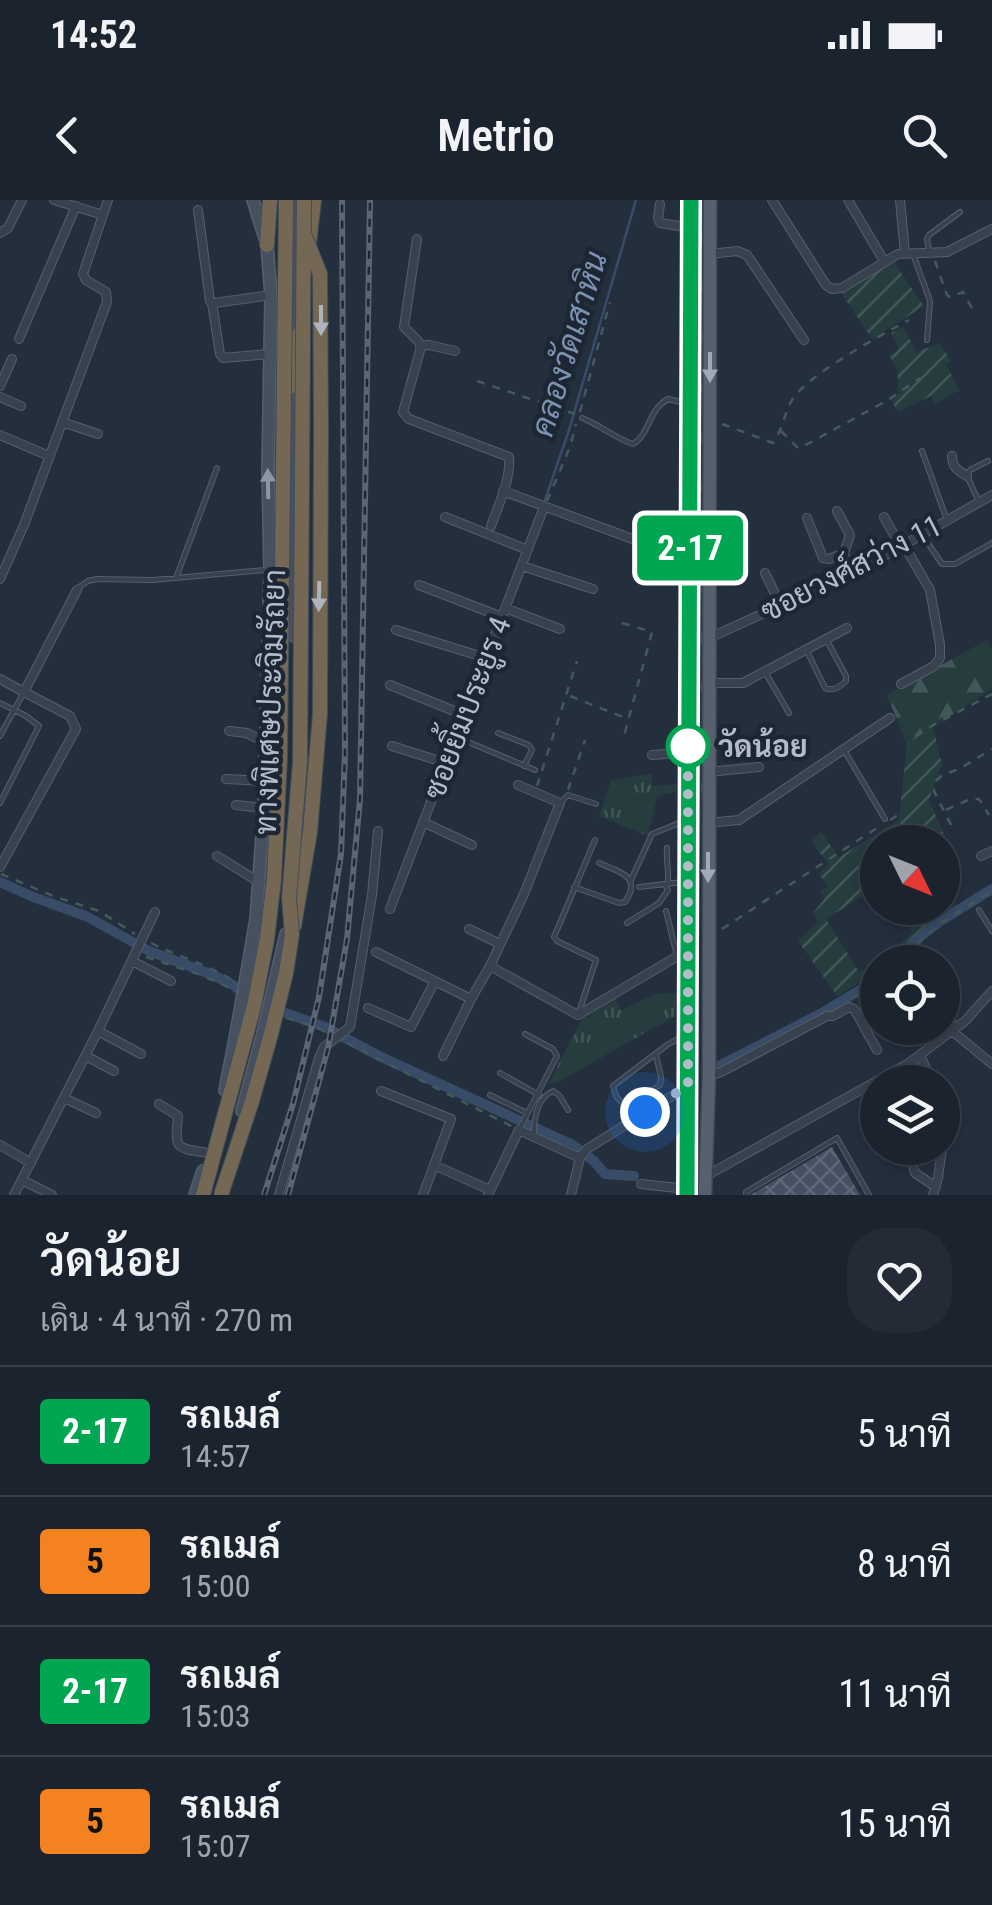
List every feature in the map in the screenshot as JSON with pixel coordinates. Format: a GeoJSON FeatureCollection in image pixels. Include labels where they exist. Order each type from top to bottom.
{"type":"FeatureCollection","features":[{"type":"Feature","properties":{"kind":"highway"},"geometry":{"type":"LineString","coordinates":[[267,245],[274,200]]}},
{"type":"Feature","properties":{"kind":"highway"},"geometry":{"type":"LineString","coordinates":[[274,200],[306,238],[316,258],[321,290],[320,714],[310,832],[292,934]]}},
{"type":"Feature","properties":{"kind":"highway","name":"ทางพิเศษประจิมรัถยา"},"geometry":{"type":"LineString","coordinates":[[202,1195],[254,1006],[274,879],[280,758],[286,200]]}},
{"type":"Feature","properties":{"kind":"highway","name":"ทางพิเศษประจิมรัถยา"},"geometry":{"type":"LineString","coordinates":[[218,1195],[271,1034],[292,934],[290,898],[300,762],[304,200]]}},
{"type":"Feature","properties":{"kind":"highway"},"geometry":{"type":"LineString","coordinates":[[292,386],[314,200]]}},
{"type":"Feature","properties":{"kind":"main road"},"geometry":{"type":"LineString","coordinates":[[195,1195],[220,1120],[235,1039],[259,882],[264,808],[270,570],[270,295],[267,245],[253,200]]}},
{"type":"Feature","properties":{"kind":"main road"},"geometry":{"type":"LineString","coordinates":[[218,1195],[276,981],[290,913],[294,866],[295,200]]}},
{"type":"Feature","properties":{"kind":"main road"},"geometry":{"type":"LineString","coordinates":[[687,1192],[688,1040],[683,953],[688,882],[691,200]]}},
{"type":"Feature","properties":{"kind":"main road"},"geometry":{"type":"LineString","coordinates":[[706,1187],[710,200]]}},
{"type":"Feature","properties":{"kind":"street"},"geometry":{"type":"LineString","coordinates":[[0,234],[8,228],[22,200]]}},
{"type":"Feature","properties":{"kind":"street"},"geometry":{"type":"LineString","coordinates":[[54,200],[103,215]]}},
{"type":"Feature","properties":{"kind":"street"},"geometry":{"type":"LineString","coordinates":[[0,579],[24,525],[108,297],[83,274],[108,200]]}},
{"type":"Feature","properties":{"kind":"street"},"geometry":{"type":"LineString","coordinates":[[772,200],[832,290],[842,288],[884,261],[909,253],[947,252],[992,229]]}},
{"type":"Feature","properties":{"kind":"street"},"geometry":{"type":"LineString","coordinates":[[848,200],[884,261]]}},
{"type":"Feature","properties":{"kind":"street"},"geometry":{"type":"LineString","coordinates":[[900,200],[909,253]]}},
{"type":"Feature","properties":{"kind":"street"},"geometry":{"type":"LineString","coordinates":[[660,204],[660,222],[690,228]]}},
{"type":"Feature","properties":{"kind":"street"},"geometry":{"type":"LineString","coordinates":[[19,339],[76,206]]}},
{"type":"Feature","properties":{"kind":"street"},"geometry":{"type":"LineString","coordinates":[[198,210],[220,354],[223,358],[269,354]]}},
{"type":"Feature","properties":{"kind":"street"},"geometry":{"type":"LineString","coordinates":[[417,239],[404,327],[421,352],[403,412],[409,419],[506,454],[510,460],[504,491],[492,526]]}},
{"type":"Feature","properties":{"kind":"street"},"geometry":{"type":"LineString","coordinates":[[710,254],[742,251],[747,255],[804,340]]}},
{"type":"Feature","properties":{"kind":"street"},"geometry":{"type":"LineString","coordinates":[[212,303],[270,295]]}},
{"type":"Feature","properties":{"kind":"street"},"geometry":{"type":"LineString","coordinates":[[420,346],[454,352]]}},
{"type":"Feature","properties":{"kind":"street"},"geometry":{"type":"LineString","coordinates":[[0,386],[12,358]]}},
{"type":"Feature","properties":{"kind":"street"},"geometry":{"type":"LineString","coordinates":[[0,397],[21,406]]}},
{"type":"Feature","properties":{"kind":"street"},"geometry":{"type":"LineString","coordinates":[[62,422],[98,434]]}},
{"type":"Feature","properties":{"kind":"street"},"geometry":{"type":"LineString","coordinates":[[0,435],[49,456]]}},
{"type":"Feature","properties":{"kind":"street"},"geometry":{"type":"LineString","coordinates":[[952,456],[956,469],[967,476]]}},
{"type":"Feature","properties":{"kind":"street"},"geometry":{"type":"LineString","coordinates":[[504,491],[690,556]]}},
{"type":"Feature","properties":{"kind":"street","name":"ซอยวงศ์สว่าง 11"},"geometry":{"type":"LineString","coordinates":[[709,638],[852,574],[991,496]]}},
{"type":"Feature","properties":{"kind":"street","name":"ซอยยิ้มประยูร 4"},"geometry":{"type":"LineString","coordinates":[[390,909],[544,507]]}},
{"type":"Feature","properties":{"kind":"street"},"geometry":{"type":"LineString","coordinates":[[838,511],[850,535],[844,553],[852,574]]}},
{"type":"Feature","properties":{"kind":"street"},"geometry":{"type":"LineString","coordinates":[[446,517],[528,550]]}},
{"type":"Feature","properties":{"kind":"street"},"geometry":{"type":"LineString","coordinates":[[884,517],[930,590],[940,645],[940,658],[934,666],[900,684]]}},
{"type":"Feature","properties":{"kind":"street"},"geometry":{"type":"LineString","coordinates":[[806,518],[824,558],[829,560],[844,553]]}},
{"type":"Feature","properties":{"kind":"street"},"geometry":{"type":"LineString","coordinates":[[522,566],[592,588]]}},
{"type":"Feature","properties":{"kind":"street"},"geometry":{"type":"LineString","coordinates":[[765,573],[781,606]]}},
{"type":"Feature","properties":{"kind":"street"},"geometry":{"type":"LineString","coordinates":[[419,585],[560,629]]}},
{"type":"Feature","properties":{"kind":"street"},"geometry":{"type":"LineString","coordinates":[[24,692],[77,590]]}},
{"type":"Feature","properties":{"kind":"street"},"geometry":{"type":"LineString","coordinates":[[709,683],[744,683],[847,628]]}},
{"type":"Feature","properties":{"kind":"street"},"geometry":{"type":"LineString","coordinates":[[396,630],[486,658]]}},
{"type":"Feature","properties":{"kind":"street"},"geometry":{"type":"LineString","coordinates":[[0,679],[70,716],[76,729],[0,868]]}},
{"type":"Feature","properties":{"kind":"street"},"geometry":{"type":"LineString","coordinates":[[390,685],[464,715]]}},
{"type":"Feature","properties":{"kind":"street"},"geometry":{"type":"LineString","coordinates":[[708,823],[738,820],[890,718]]}},
{"type":"Feature","properties":{"kind":"street"},"geometry":{"type":"LineString","coordinates":[[229,731],[266,743]]}},
{"type":"Feature","properties":{"kind":"street"},"geometry":{"type":"LineString","coordinates":[[392,746],[446,763]]}},
{"type":"Feature","properties":{"kind":"street"},"geometry":{"type":"LineString","coordinates":[[652,755],[688,752]]}},
{"type":"Feature","properties":{"kind":"street"},"geometry":{"type":"LineString","coordinates":[[708,772],[758,767]]}},
{"type":"Feature","properties":{"kind":"street"},"geometry":{"type":"LineString","coordinates":[[226,779],[265,782]]}},
{"type":"Feature","properties":{"kind":"street"},"geometry":{"type":"LineString","coordinates":[[444,1056],[524,894],[560,802],[518,785]]}},
{"type":"Feature","properties":{"kind":"street"},"geometry":{"type":"LineString","coordinates":[[236,805],[264,808]]}},
{"type":"Feature","properties":{"kind":"street"},"geometry":{"type":"LineString","coordinates":[[423,822],[472,845]]}},
{"type":"Feature","properties":{"kind":"street"},"geometry":{"type":"LineString","coordinates":[[279,1195],[319,1058],[324,1047],[350,1026],[372,895],[378,831]]}},
{"type":"Feature","properties":{"kind":"street"},"geometry":{"type":"LineString","coordinates":[[217,856],[259,882]]}},
{"type":"Feature","properties":{"kind":"street"},"geometry":{"type":"LineString","coordinates":[[14,1195],[155,912]]}},
{"type":"Feature","properties":{"kind":"street"},"geometry":{"type":"LineString","coordinates":[[470,930],[500,944]]}},
{"type":"Feature","properties":{"kind":"street"},"geometry":{"type":"LineString","coordinates":[[376,952],[472,999]]}},
{"type":"Feature","properties":{"kind":"street"},"geometry":{"type":"LineString","coordinates":[[490,966],[578,1015],[683,953]]}},
{"type":"Feature","properties":{"kind":"street"},"geometry":{"type":"LineString","coordinates":[[134,956],[171,981]]}},
{"type":"Feature","properties":{"kind":"street"},"geometry":{"type":"LineString","coordinates":[[368,1008],[410,1028],[435,981]]}},
{"type":"Feature","properties":{"kind":"street"},"geometry":{"type":"LineString","coordinates":[[960,1024],[992,991]]}},
{"type":"Feature","properties":{"kind":"street"},"geometry":{"type":"LineString","coordinates":[[709,1076],[849,1007],[854,1009],[877,1050]]}},
{"type":"Feature","properties":{"kind":"street"},"geometry":{"type":"LineString","coordinates":[[98,1030],[141,1054]]}},
{"type":"Feature","properties":{"kind":"street"},"geometry":{"type":"LineString","coordinates":[[960,1035],[992,1064]]}},
{"type":"Feature","properties":{"kind":"street"},"geometry":{"type":"LineString","coordinates":[[706,1187],[934,1045]]}},
{"type":"Feature","properties":{"kind":"street"},"geometry":{"type":"LineString","coordinates":[[86,1056],[114,1071]]}},
{"type":"Feature","properties":{"kind":"street"},"geometry":{"type":"LineString","coordinates":[[920,1056],[924,1065]]}},
{"type":"Feature","properties":{"kind":"street"},"geometry":{"type":"LineString","coordinates":[[571,1195],[583,1154],[688,1086]]}},
{"type":"Feature","properties":{"kind":"street"},"geometry":{"type":"LineString","coordinates":[[381,1091],[451,1120],[422,1195]]}},
{"type":"Feature","properties":{"kind":"street"},"geometry":{"type":"LineString","coordinates":[[64,1098],[96,1113]]}},
{"type":"Feature","properties":{"kind":"street"},"geometry":{"type":"LineString","coordinates":[[160,1104],[178,1116],[175,1137],[179,1146],[209,1153]]}},
{"type":"Feature","properties":{"kind":"street"},"geometry":{"type":"LineString","coordinates":[[434,1165],[489,1192],[523,1122],[534,1135],[583,1154]]}},
{"type":"Feature","properties":{"kind":"street"},"geometry":{"type":"LineString","coordinates":[[0,1146],[31,1163]]}},
{"type":"Feature","properties":{"kind":"street"},"geometry":{"type":"LineString","coordinates":[[913,1165],[915,1174],[935,1191]]}},
{"type":"Feature","properties":{"kind":"street"},"geometry":{"type":"LineString","coordinates":[[935,1191],[939,1165]]}},
{"type":"Feature","properties":{"kind":"street"},"geometry":{"type":"LineString","coordinates":[[22,1180],[52,1195]]}},
{"type":"Feature","properties":{"kind":"street"},"geometry":{"type":"LineString","coordinates":[[640,1184],[687,1192]]}},
{"type":"Feature","properties":{"kind":"lane"},"geometry":{"type":"LineString","coordinates":[[931,253],[928,237],[960,212]]}},
{"type":"Feature","properties":{"kind":"lane"},"geometry":{"type":"LineString","coordinates":[[909,253],[930,302],[927,340]]}},
{"type":"Feature","properties":{"kind":"lane"},"geometry":{"type":"LineString","coordinates":[[580,417],[633,444],[640,440],[662,402],[668,398],[690,405]]}},
{"type":"Feature","properties":{"kind":"lane"},"geometry":{"type":"LineString","coordinates":[[922,451],[947,520]]}},
{"type":"Feature","properties":{"kind":"lane"},"geometry":{"type":"LineString","coordinates":[[979,502],[967,476],[970,470],[988,461]]}},
{"type":"Feature","properties":{"kind":"lane"},"geometry":{"type":"LineString","coordinates":[[176,578],[218,468]]}},
{"type":"Feature","properties":{"kind":"lane"},"geometry":{"type":"LineString","coordinates":[[922,534],[942,564],[955,564],[992,543]]}},
{"type":"Feature","properties":{"kind":"lane"},"geometry":{"type":"LineString","coordinates":[[77,590],[97,579],[176,578],[270,570]]}},
{"type":"Feature","properties":{"kind":"lane"},"geometry":{"type":"LineString","coordinates":[[806,649],[825,688],[842,685],[846,676],[826,639]]}},
{"type":"Feature","properties":{"kind":"lane"},"geometry":{"type":"LineString","coordinates":[[765,672],[789,714]]}},
{"type":"Feature","properties":{"kind":"lane"},"geometry":{"type":"LineString","coordinates":[[0,736],[24,692]]}},
{"type":"Feature","properties":{"kind":"lane"},"geometry":{"type":"LineString","coordinates":[[0,703],[36,722],[38,729],[0,803]]}},
{"type":"Feature","properties":{"kind":"lane"},"geometry":{"type":"LineString","coordinates":[[498,732],[529,745],[532,750],[524,766]]}},
{"type":"Feature","properties":{"kind":"lane"},"geometry":{"type":"LineString","coordinates":[[456,737],[535,770]]}},
{"type":"Feature","properties":{"kind":"lane"},"geometry":{"type":"LineString","coordinates":[[843,749],[885,819]]}},
{"type":"Feature","properties":{"kind":"lane"},"geometry":{"type":"LineString","coordinates":[[560,802],[568,795],[596,804]]}},
{"type":"Feature","properties":{"kind":"lane"},"geometry":{"type":"LineString","coordinates":[[574,887],[619,904],[625,902],[631,893],[630,880],[652,834],[688,820]]}},
{"type":"Feature","properties":{"kind":"lane"},"geometry":{"type":"LineString","coordinates":[[578,1015],[596,960],[554,937],[595,840]]}},
{"type":"Feature","properties":{"kind":"lane"},"geometry":{"type":"LineString","coordinates":[[627,923],[662,900],[668,890],[667,848]]}},
{"type":"Feature","properties":{"kind":"lane"},"geometry":{"type":"LineString","coordinates":[[599,863],[630,880]]}},
{"type":"Feature","properties":{"kind":"lane"},"geometry":{"type":"LineString","coordinates":[[639,887],[688,882]]}},
{"type":"Feature","properties":{"kind":"lane"},"geometry":{"type":"LineString","coordinates":[[979,910],[992,930]]}},
{"type":"Feature","properties":{"kind":"lane"},"geometry":{"type":"LineString","coordinates":[[666,911],[683,953]]}},
{"type":"Feature","properties":{"kind":"lane"},"geometry":{"type":"LineString","coordinates":[[490,1095],[523,1122],[557,1056],[525,1034]]}},
{"type":"Feature","properties":{"kind":"lane"},"geometry":{"type":"LineString","coordinates":[[656,1055],[660,1085],[624,1106],[613,1086],[676,1040],[688,1040]]}},
{"type":"Feature","properties":{"kind":"lane"},"geometry":{"type":"LineString","coordinates":[[500,1073],[539,1095]]}},
{"type":"Feature","properties":{"kind":"lane"},"geometry":{"type":"LineString","coordinates":[[534,1135],[538,1106],[548,1093],[559,1095],[568,1110]]}},
{"type":"Feature","properties":{"kind":"lane"},"geometry":{"type":"LineString","coordinates":[[746,1195],[837,1138],[869,1195]]}},
{"type":"Feature","properties":{"kind":"path"},"geometry":{"type":"LineString","coordinates":[[931,253],[947,294],[963,292],[975,314]]}},
{"type":"Feature","properties":{"kind":"path"},"geometry":{"type":"LineString","coordinates":[[544,507],[570,447],[610,302]]}},
{"type":"Feature","properties":{"kind":"path"},"geometry":{"type":"LineString","coordinates":[[710,422],[773,443],[800,390],[908,320]]}},
{"type":"Feature","properties":{"kind":"path"},"geometry":{"type":"LineString","coordinates":[[780,430],[798,448],[802,447],[920,378]]}},
{"type":"Feature","properties":{"kind":"path"},"geometry":{"type":"LineString","coordinates":[[477,381],[580,417]]}},
{"type":"Feature","properties":{"kind":"path"},"geometry":{"type":"LineString","coordinates":[[622,623],[652,632],[624,736]]}},
{"type":"Feature","properties":{"kind":"path"},"geometry":{"type":"LineString","coordinates":[[535,792],[577,661]]}},
{"type":"Feature","properties":{"kind":"path"},"geometry":{"type":"LineString","coordinates":[[915,735],[992,694]]}},
{"type":"Feature","properties":{"kind":"path"},"geometry":{"type":"LineString","coordinates":[[567,696],[629,719]]}},
{"type":"Feature","properties":{"kind":"path"},"geometry":{"type":"LineString","coordinates":[[560,802],[586,740]]}},
{"type":"Feature","properties":{"kind":"path"},"geometry":{"type":"LineString","coordinates":[[950,825],[934,792],[936,781],[992,749]]}},
{"type":"Feature","properties":{"kind":"path"},"geometry":{"type":"LineString","coordinates":[[944,811],[979,799],[989,815]]}},
{"type":"Feature","properties":{"kind":"path"},"geometry":{"type":"LineString","coordinates":[[708,938],[904,812]]}},
{"type":"Feature","properties":{"kind":"path"},"geometry":{"type":"LineString","coordinates":[[916,945],[939,924],[992,891]]}},
{"type":"Feature","properties":{"kind":"path"},"geometry":{"type":"LineString","coordinates":[[338,1036],[523,1122]]}},
{"type":"Feature","properties":{"kind":"green space"},"geometry":{"type":"Polygon","coordinates":[[[697,200],[703,200],[702,785],[695,1083],[697,200]]]}},
{"type":"Feature","properties":{"kind":"green space"},"geometry":{"type":"Polygon","coordinates":[[[893,261],[924,306],[872,339],[841,293],[893,261]]]}},
{"type":"Feature","properties":{"kind":"green space"},"geometry":{"type":"Polygon","coordinates":[[[903,327],[917,352],[940,343],[951,361],[946,364],[959,390],[935,404],[931,396],[898,412],[891,400],[899,393],[897,369],[889,355],[899,349],[891,333],[903,327]]]}},
{"type":"Feature","properties":{"kind":"green space"},"geometry":{"type":"Polygon","coordinates":[[[987,640],[992,650],[992,689],[907,744],[887,695],[987,640]]]}},
{"type":"Feature","properties":{"kind":"green space"},"geometry":{"type":"Polygon","coordinates":[[[933,727],[942,764],[929,800],[940,825],[891,825],[899,820],[907,744],[933,727]]]}},
{"type":"Feature","properties":{"kind":"green space"},"geometry":{"type":"Polygon","coordinates":[[[652,774],[652,786],[677,784],[676,792],[657,796],[648,836],[599,816],[611,780],[652,774]]]}},
{"type":"Feature","properties":{"kind":"green space"},"geometry":{"type":"Polygon","coordinates":[[[821,832],[839,857],[860,844],[860,898],[826,919],[860,971],[860,982],[837,996],[798,941],[817,923],[814,912],[825,898],[820,892],[829,886],[818,874],[829,864],[811,842],[821,832]]]}},
{"type":"Feature","properties":{"kind":"green space"},"geometry":{"type":"Polygon","coordinates":[[[909,925],[930,925],[899,945],[912,932],[909,925]]]}},
{"type":"Feature","properties":{"kind":"green space"},"geometry":{"type":"Polygon","coordinates":[[[678,993],[675,1016],[556,1083],[549,1083],[581,1020],[616,998],[621,1010],[655,994],[678,993]]]}},
{"type":"Feature","properties":{"kind":"building"},"geometry":{"type":"Polygon","coordinates":[[[832,1147],[860,1195],[750,1195],[832,1147]]]}},
{"type":"Feature","properties":{"kind":"waterway","name":"คลองวัดเสาหิน"},"geometry":{"type":"LineString","coordinates":[[545,500],[636,200]]}},
{"type":"Feature","properties":{"kind":"waterway"},"geometry":{"type":"LineString","coordinates":[[0,882],[86,916],[149,951],[233,985],[257,1003],[325,1027],[573,1145],[605,1174],[634,1176]]}},
{"type":"Feature","properties":{"kind":"waterway"},"geometry":{"type":"LineString","coordinates":[[912,945],[939,922],[992,889]]}},
{"type":"Feature","properties":{"kind":"waterway"},"geometry":{"type":"LineString","coordinates":[[719,1066],[860,990]]}},
{"type":"Feature","properties":{"kind":"railway"},"geometry":{"type":"LineString","coordinates":[[264,1195],[293,1104],[319,997],[341,854],[345,753],[342,200]]}},
{"type":"Feature","properties":{"kind":"railway"},"geometry":{"type":"LineString","coordinates":[[288,1195],[328,1048],[347,939],[360,799],[370,200]]}},
{"type":"Feature","properties":{"kind":"bus line","name":"2-17"},"geometry":{"type":"LineString","coordinates":[[687,1195],[691,200]]}},
{"type":"Feature","properties":{"kind":"place","name":"วัดน้อย"},"geometry":{"type":"Point","coordinates":[688,746]}},
{"type":"Feature","properties":{"kind":"route"},"geometry":{"type":"LineString","coordinates":[[645,1112],[688,1086],[688,746]]}}]}
